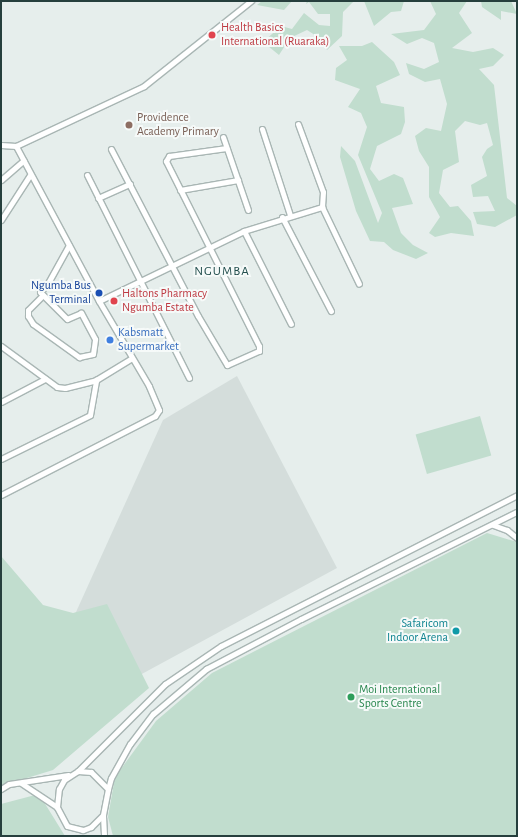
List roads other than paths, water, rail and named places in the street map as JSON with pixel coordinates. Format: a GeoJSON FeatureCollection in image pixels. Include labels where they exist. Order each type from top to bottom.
{"type":"FeatureCollection","features":[{"type":"Feature","properties":{"kind":"street"},"geometry":{"type":"LineString","coordinates":[[1,145],[16,146],[144,86],[251,1]]}},
{"type":"Feature","properties":{"kind":"street"},"geometry":{"type":"LineString","coordinates":[[298,124],[323,192],[322,207],[359,284]]}},
{"type":"Feature","properties":{"kind":"street"},"geometry":{"type":"LineString","coordinates":[[262,129],[290,215]]}},
{"type":"Feature","properties":{"kind":"street"},"geometry":{"type":"LineString","coordinates":[[223,137],[248,210]]}},
{"type":"Feature","properties":{"kind":"street"},"geometry":{"type":"LineString","coordinates":[[1,495],[158,414],[157,406],[149,386],[99,301],[30,175],[16,146]]}},
{"type":"Feature","properties":{"kind":"street"},"geometry":{"type":"LineString","coordinates":[[111,149],[225,364],[233,363],[259,351],[260,346],[166,161],[167,157],[226,148]]}},
{"type":"Feature","properties":{"kind":"street"},"geometry":{"type":"LineString","coordinates":[[1,180],[24,160]]}},
{"type":"Feature","properties":{"kind":"street"},"geometry":{"type":"LineString","coordinates":[[1,220],[30,175]]}},
{"type":"Feature","properties":{"kind":"street"},"geometry":{"type":"LineString","coordinates":[[87,175],[139,281],[162,321],[189,378]]}},
{"type":"Feature","properties":{"kind":"street"},"geometry":{"type":"LineString","coordinates":[[180,190],[238,180]]}},
{"type":"Feature","properties":{"kind":"street"},"geometry":{"type":"LineString","coordinates":[[98,198],[130,184]]}},
{"type":"Feature","properties":{"kind":"street"},"geometry":{"type":"LineString","coordinates":[[99,301],[208,246],[282,217],[322,207]]}},
{"type":"Feature","properties":{"kind":"street"},"geometry":{"type":"LineString","coordinates":[[282,217],[331,311]]}},
{"type":"Feature","properties":{"kind":"street"},"geometry":{"type":"LineString","coordinates":[[244,231],[291,324]]}},
{"type":"Feature","properties":{"kind":"street"},"geometry":{"type":"LineString","coordinates":[[41,297],[28,310],[28,316],[33,324],[79,357],[93,354],[95,339],[81,313],[67,319],[41,297],[40,292],[48,283],[69,245]]}},
{"type":"Feature","properties":{"kind":"street"},"geometry":{"type":"LineString","coordinates":[[1,346],[57,387],[65,388],[96,380],[132,358]]}},
{"type":"Feature","properties":{"kind":"street"},"geometry":{"type":"LineString","coordinates":[[1,402],[45,379]]}},
{"type":"Feature","properties":{"kind":"street"},"geometry":{"type":"LineString","coordinates":[[1,459],[90,415],[96,380]]}},
{"type":"Feature","properties":{"kind":"street"},"geometry":{"type":"LineString","coordinates":[[1,789],[20,782],[69,775],[78,771],[165,684],[220,646],[517,495]]}},
{"type":"Feature","properties":{"kind":"street"},"geometry":{"type":"LineString","coordinates":[[104,836],[103,815],[111,778],[130,744],[153,714],[206,670],[301,619],[517,512]]}},
{"type":"Feature","properties":{"kind":"street"},"geometry":{"type":"LineString","coordinates":[[493,525],[507,530],[517,538]]}},
{"type":"Feature","properties":{"kind":"street"},"geometry":{"type":"LineString","coordinates":[[78,771],[91,772],[108,789]]}},
{"type":"Feature","properties":{"kind":"street"},"geometry":{"type":"LineString","coordinates":[[69,775],[59,789],[57,807],[62,820],[74,828],[91,827],[103,815]]}},
{"type":"Feature","properties":{"kind":"street"},"geometry":{"type":"LineString","coordinates":[[20,782],[57,807]]}},
{"type":"Feature","properties":{"kind":"street"},"geometry":{"type":"LineString","coordinates":[[74,828],[75,836]]}},
{"type":"Feature","properties":{"kind":"place","name":"Health Basics International (Ruaraka)"},"geometry":{"type":"Point","coordinates":[212,35]}},
{"type":"Feature","properties":{"kind":"place","name":"Providence Academy Primary"},"geometry":{"type":"Point","coordinates":[129,125]}},
{"type":"Feature","properties":{"kind":"place","name":"Ngumba Bus Terminal"},"geometry":{"type":"Point","coordinates":[99,293]}},
{"type":"Feature","properties":{"kind":"place","name":"Haltons Pharmacy Ngumba Estate"},"geometry":{"type":"Point","coordinates":[114,301]}},
{"type":"Feature","properties":{"kind":"place","name":"Kabsmatt Supermarket"},"geometry":{"type":"Point","coordinates":[110,340]}},
{"type":"Feature","properties":{"kind":"place","name":"Safaricom Indoor Arena"},"geometry":{"type":"Point","coordinates":[456,631]}},
{"type":"Feature","properties":{"kind":"place","name":"Moi International Sports Centre"},"geometry":{"type":"Point","coordinates":[351,697]}},
{"type":"Feature","properties":{"kind":"district","name":"NGUMBA"},"geometry":{"type":"Point","coordinates":[222,272]}}]}
